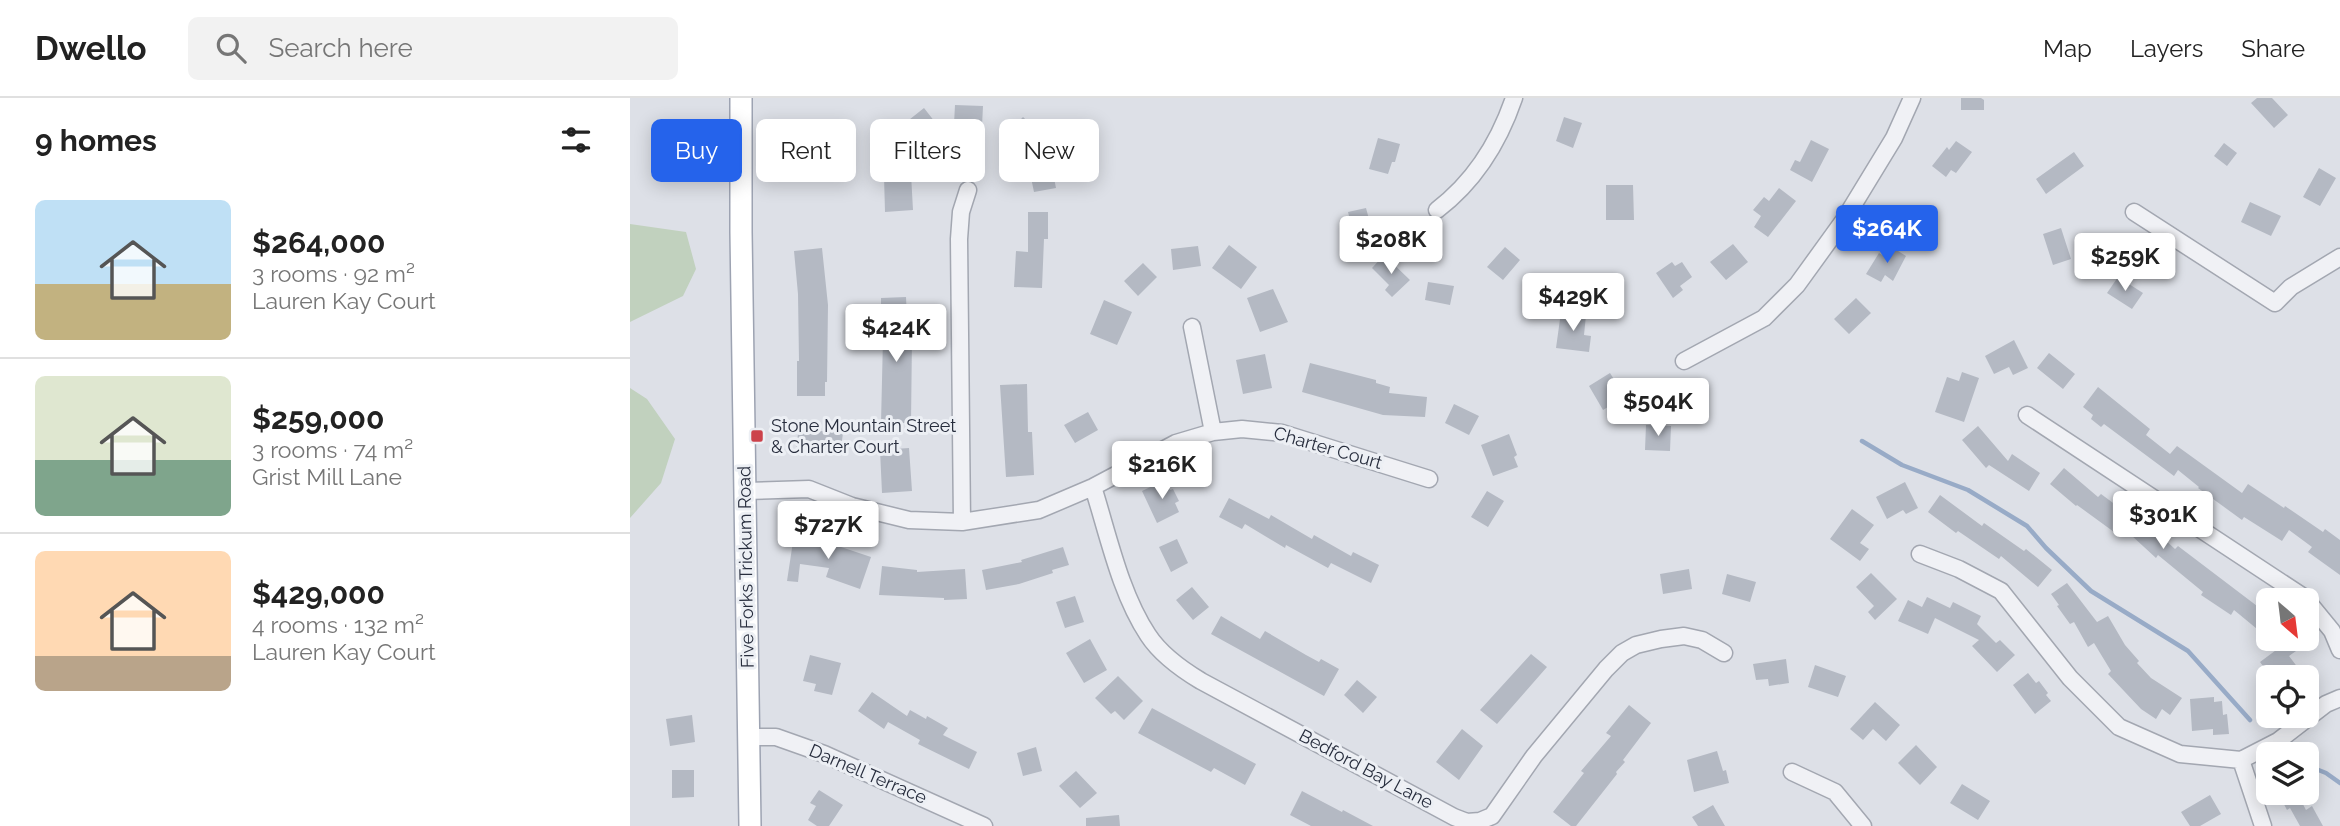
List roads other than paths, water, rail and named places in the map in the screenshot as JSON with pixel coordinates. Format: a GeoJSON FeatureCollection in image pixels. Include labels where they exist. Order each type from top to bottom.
{"type":"FeatureCollection","features":[{"type":"Feature","properties":{"kind":"main road","name":"Five Forks Trickum Road"},"geometry":{"type":"LineString","coordinates":[[741,98],[750,826]]}},
{"type":"Feature","properties":{"kind":"street"},"geometry":{"type":"LineString","coordinates":[[1437,210],[1467,184],[1487,156],[1499,136],[1514,98]]}},
{"type":"Feature","properties":{"kind":"street"},"geometry":{"type":"LineString","coordinates":[[1684,361],[1764,318],[1797,285],[1844,220],[1905,117],[1912,98]]}},
{"type":"Feature","properties":{"kind":"street"},"geometry":{"type":"LineString","coordinates":[[962,522],[959,239],[961,212],[968,190]]}},
{"type":"Feature","properties":{"kind":"street"},"geometry":{"type":"LineString","coordinates":[[2134,212],[2275,303],[2291,287],[2340,257]]}},
{"type":"Feature","properties":{"kind":"street"},"geometry":{"type":"LineString","coordinates":[[1192,327],[1213,432]]}},
{"type":"Feature","properties":{"kind":"street"},"geometry":{"type":"LineString","coordinates":[[2027,415],[2305,598],[2332,631],[2340,650]]}},
{"type":"Feature","properties":{"kind":"street","name":"Charter Court"},"geometry":{"type":"LineString","coordinates":[[745,491],[809,489],[852,506],[909,520],[962,522],[1039,510],[1093,487],[1176,443],[1213,432],[1242,429],[1282,433],[1429,479]]}},
{"type":"Feature","properties":{"kind":"street","name":"Bedford Bay Lane"},"geometry":{"type":"LineString","coordinates":[[1093,487],[1133,610],[1149,636],[1167,657],[1201,681],[1467,822],[1492,816],[1534,756],[1622,653],[1636,645],[1684,636],[1702,640],[1724,653]]}},
{"type":"Feature","properties":{"kind":"street"},"geometry":{"type":"LineString","coordinates":[[1920,554],[1959,569],[2001,591],[2070,678],[2119,727],[2180,754],[2241,760],[2278,741],[2326,704],[2340,698]]}},
{"type":"Feature","properties":{"kind":"street","name":"Darnell Terrace"},"geometry":{"type":"LineString","coordinates":[[748,737],[776,737],[824,754],[984,826]]}},
{"type":"Feature","properties":{"kind":"street"},"geometry":{"type":"LineString","coordinates":[[2241,760],[2263,826]]}},
{"type":"Feature","properties":{"kind":"street"},"geometry":{"type":"LineString","coordinates":[[1792,772],[1835,792],[1863,826]]}},
{"type":"Feature","properties":{"kind":"waterway"},"geometry":{"type":"LineString","coordinates":[[1862,441],[1902,465],[1968,490],[2027,526],[2091,591],[2188,651],[2250,720]]}},
{"type":"Feature","properties":{"kind":"waterway"},"geometry":{"type":"LineString","coordinates":[[2319,770],[2340,783]]}},
{"type":"Feature","properties":{"kind":"place","name":"Stone Mountain Street & Charter Court"},"geometry":{"type":"Point","coordinates":[757,436]}}]}
